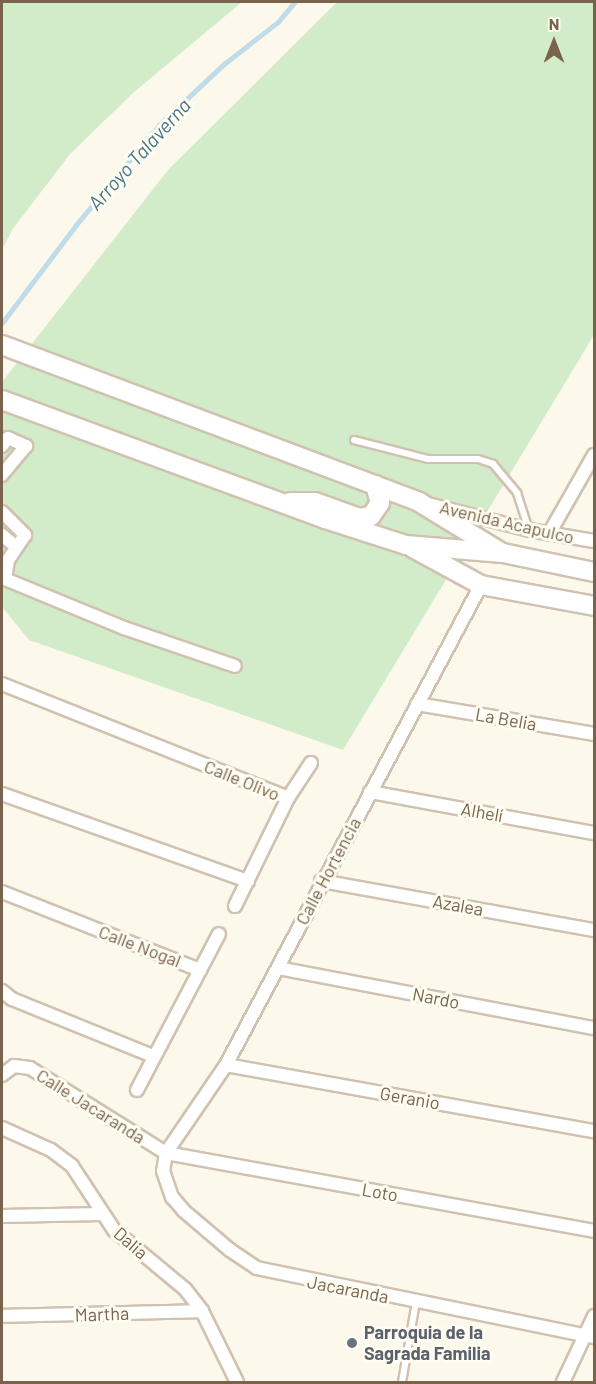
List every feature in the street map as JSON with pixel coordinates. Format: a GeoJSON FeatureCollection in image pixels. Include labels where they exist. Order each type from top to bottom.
{"type":"FeatureCollection","features":[{"type":"Feature","properties":{"kind":"street"},"geometry":{"type":"LineString","coordinates":[[2,345],[419,501],[503,553]]}},
{"type":"Feature","properties":{"kind":"street"},"geometry":{"type":"LineString","coordinates":[[7,402],[280,503],[406,545],[481,585],[594,606]]}},
{"type":"Feature","properties":{"kind":"street"},"geometry":{"type":"LineString","coordinates":[[2,446],[8,438],[26,446],[2,475]]}},
{"type":"Feature","properties":{"kind":"street"},"geometry":{"type":"LineString","coordinates":[[550,532],[594,455]]}},
{"type":"Feature","properties":{"kind":"street"},"geometry":{"type":"LineString","coordinates":[[280,503],[315,502],[359,518],[371,516],[380,503],[375,485]]}},
{"type":"Feature","properties":{"kind":"street","name":"Avenida Acapulco"},"geometry":{"type":"LineString","coordinates":[[419,501],[529,530],[594,541]]}},
{"type":"Feature","properties":{"kind":"street"},"geometry":{"type":"LineString","coordinates":[[2,513],[25,535],[15,546],[5,579],[124,628],[235,666]]}},
{"type":"Feature","properties":{"kind":"street"},"geometry":{"type":"LineString","coordinates":[[2,535],[15,546]]}},
{"type":"Feature","properties":{"kind":"street"},"geometry":{"type":"LineString","coordinates":[[406,545],[503,553]]}},
{"type":"Feature","properties":{"kind":"street","name":"Avenida Acapulco"},"geometry":{"type":"LineString","coordinates":[[503,553],[594,572]]}},
{"type":"Feature","properties":{"kind":"street","name":"Calle Hortencia"},"geometry":{"type":"LineString","coordinates":[[166,1153],[226,1065],[321,881],[481,585]]}},
{"type":"Feature","properties":{"kind":"street","name":"Calle Olivo"},"geometry":{"type":"LineString","coordinates":[[2,684],[288,798],[235,906]]}},
{"type":"Feature","properties":{"kind":"street","name":"La Belia"},"geometry":{"type":"LineString","coordinates":[[417,704],[594,735]]}},
{"type":"Feature","properties":{"kind":"street"},"geometry":{"type":"LineString","coordinates":[[288,798],[311,763]]}},
{"type":"Feature","properties":{"kind":"street","name":"Alhelí"},"geometry":{"type":"LineString","coordinates":[[370,792],[594,833]]}},
{"type":"Feature","properties":{"kind":"street"},"geometry":{"type":"LineString","coordinates":[[2,794],[248,881]]}},
{"type":"Feature","properties":{"kind":"street","name":"Azalea"},"geometry":{"type":"LineString","coordinates":[[321,881],[594,930]]}},
{"type":"Feature","properties":{"kind":"street","name":"Calle Nogal"},"geometry":{"type":"LineString","coordinates":[[2,892],[200,970],[137,1090]]}},
{"type":"Feature","properties":{"kind":"street"},"geometry":{"type":"LineString","coordinates":[[200,970],[219,934]]}},
{"type":"Feature","properties":{"kind":"street","name":"Nardo"},"geometry":{"type":"LineString","coordinates":[[278,968],[594,1028]]}},
{"type":"Feature","properties":{"kind":"street"},"geometry":{"type":"LineString","coordinates":[[2,991],[12,999],[153,1056]]}},
{"type":"Feature","properties":{"kind":"street","name":"Geranio"},"geometry":{"type":"LineString","coordinates":[[226,1065],[594,1131]]}},
{"type":"Feature","properties":{"kind":"street","name":"Calle Jacaranda"},"geometry":{"type":"LineString","coordinates":[[2,1075],[14,1066],[25,1066],[166,1153]]}},
{"type":"Feature","properties":{"kind":"street","name":"Dalia"},"geometry":{"type":"LineString","coordinates":[[2,1128],[61,1156],[80,1177],[101,1214],[114,1230],[185,1289],[202,1311],[237,1383]]}},
{"type":"Feature","properties":{"kind":"street","name":"Loto"},"geometry":{"type":"LineString","coordinates":[[166,1153],[594,1231]]}},
{"type":"Feature","properties":{"kind":"street","name":"Jacaranda"},"geometry":{"type":"LineString","coordinates":[[166,1153],[163,1171],[171,1197],[247,1263],[272,1273],[590,1336]]}},
{"type":"Feature","properties":{"kind":"street"},"geometry":{"type":"LineString","coordinates":[[2,1216],[101,1214]]}},
{"type":"Feature","properties":{"kind":"street","name":"Martha"},"geometry":{"type":"LineString","coordinates":[[2,1317],[202,1311]]}},
{"type":"Feature","properties":{"kind":"street"},"geometry":{"type":"LineString","coordinates":[[563,1383],[590,1336],[594,1316]]}},
{"type":"Feature","properties":{"kind":"lane"},"geometry":{"type":"LineString","coordinates":[[354,440],[428,459],[478,459],[493,464],[517,493],[529,530]]}},
{"type":"Feature","properties":{"kind":"lane"},"geometry":{"type":"LineString","coordinates":[[402,1383],[416,1302]]}},
{"type":"Feature","properties":{"kind":"green space"},"geometry":{"type":"Polygon","coordinates":[[[2,2],[242,2],[133,93],[70,154],[12,230],[2,250],[2,2]]]}},
{"type":"Feature","properties":{"kind":"green space"},"geometry":{"type":"Polygon","coordinates":[[[337,2],[594,2],[594,335],[343,750],[29,640],[2,607],[2,382],[168,170],[337,2]]]}},
{"type":"Feature","properties":{"kind":"waterway","name":"Arroyo Talaverna"},"geometry":{"type":"LineString","coordinates":[[2,323],[76,225],[159,125],[224,64],[278,22],[295,2]]}},
{"type":"Feature","properties":{"kind":"place","name":"Parroquia de la Sagrada Familia"},"geometry":{"type":"Point","coordinates":[352,1343]}}]}
